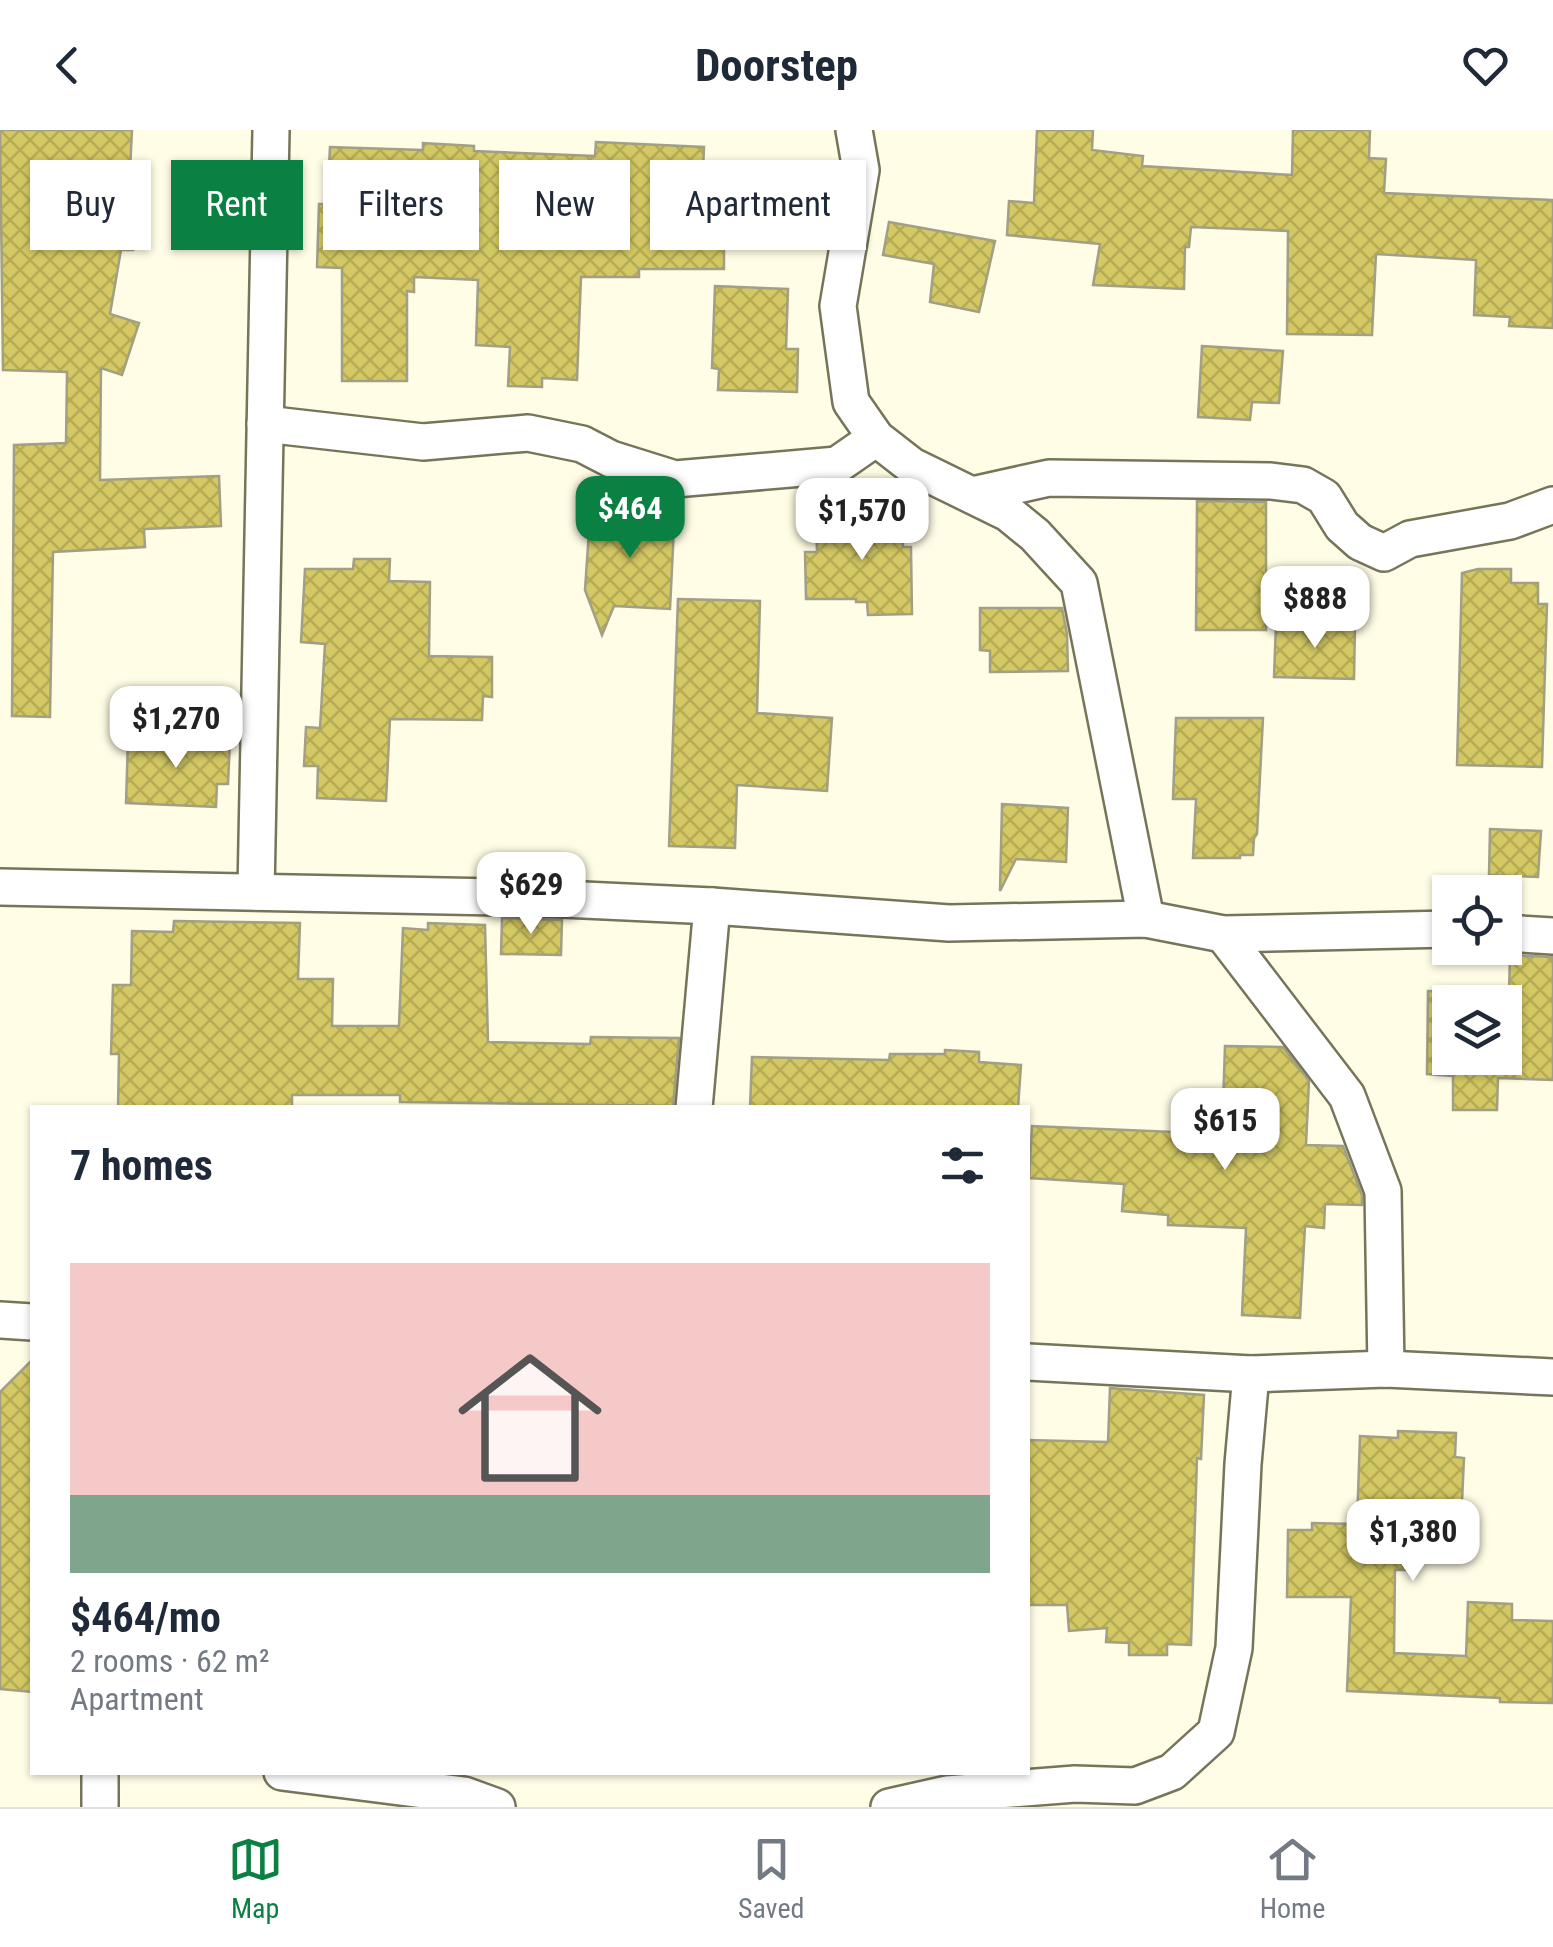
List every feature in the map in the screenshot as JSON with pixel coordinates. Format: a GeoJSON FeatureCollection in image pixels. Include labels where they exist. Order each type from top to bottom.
{"type":"FeatureCollection","features":[{"type":"Feature","properties":{"kind":"street"},"geometry":{"type":"LineString","coordinates":[[256,892],[271,130]]}},
{"type":"Feature","properties":{"kind":"street"},"geometry":{"type":"LineString","coordinates":[[854,130],[861,170],[838,306],[851,402],[876,438],[912,466],[1008,513],[1035,535],[1079,584],[1146,919]]}},
{"type":"Feature","properties":{"kind":"street"},"geometry":{"type":"LineString","coordinates":[[265,424],[423,442],[528,433],[582,444],[611,459],[675,479],[836,465],[876,438]]}},
{"type":"Feature","properties":{"kind":"street"},"geometry":{"type":"LineString","coordinates":[[972,495],[1049,478],[1271,480],[1303,486],[1324,497],[1342,526],[1360,542],[1384,553],[1410,539],[1510,521],[1553,505]]}},
{"type":"Feature","properties":{"kind":"street"},"geometry":{"type":"LineString","coordinates":[[0,887],[712,906],[950,923],[1146,919],[1223,934],[1432,929]]}},
{"type":"Feature","properties":{"kind":"street"},"geometry":{"type":"LineString","coordinates":[[694,1105],[712,906]]}},
{"type":"Feature","properties":{"kind":"street"},"geometry":{"type":"LineString","coordinates":[[1223,934],[1347,1096],[1383,1191],[1386,1369]]}},
{"type":"Feature","properties":{"kind":"street"},"geometry":{"type":"LineString","coordinates":[[1522,934],[1553,936]]}},
{"type":"Feature","properties":{"kind":"street"},"geometry":{"type":"LineString","coordinates":[[0,1320],[30,1322]]}},
{"type":"Feature","properties":{"kind":"street"},"geometry":{"type":"LineString","coordinates":[[1030,1362],[1251,1374],[1386,1369],[1553,1377]]}},
{"type":"Feature","properties":{"kind":"street"},"geometry":{"type":"LineString","coordinates":[[889,1807],[947,1794],[1075,1784],[1135,1786],[1172,1772],[1216,1732],[1234,1648],[1251,1374]]}},
{"type":"Feature","properties":{"kind":"street"},"geometry":{"type":"LineString","coordinates":[[100,1775],[100,1807]]}},
{"type":"Feature","properties":{"kind":"street"},"geometry":{"type":"LineString","coordinates":[[306,1775],[464,1795],[497,1807]]}},
{"type":"Feature","properties":{"kind":"building"},"geometry":{"type":"Polygon","coordinates":[[[0,130],[132,130],[131,160],[30,160],[30,250],[121,250],[110,314],[139,323],[122,375],[101,368],[100,480],[219,476],[221,526],[144,529],[145,547],[53,552],[50,717],[12,716],[14,445],[66,443],[67,372],[3,370],[0,130]]]}},
{"type":"Feature","properties":{"kind":"building"},"geometry":{"type":"Polygon","coordinates":[[[1037,130],[1093,130],[1092,150],[1143,156],[1142,166],[1292,175],[1293,130],[1370,130],[1369,158],[1386,159],[1384,193],[1553,200],[1553,328],[1509,326],[1510,317],[1474,315],[1476,260],[1376,254],[1372,335],[1287,334],[1288,231],[1191,227],[1189,247],[1185,247],[1184,289],[1093,285],[1100,244],[1007,235],[1009,201],[1034,203],[1037,130]]]}},
{"type":"Feature","properties":{"kind":"building"},"geometry":{"type":"Polygon","coordinates":[[[596,142],[704,147],[703,160],[650,160],[650,250],[724,250],[724,269],[639,269],[639,277],[581,277],[577,380],[542,378],[542,387],[508,386],[510,347],[476,345],[478,280],[414,277],[414,292],[407,291],[407,381],[342,381],[342,268],[317,267],[319,204],[323,204],[323,250],[479,250],[479,160],[329,160],[330,147],[423,150],[423,143],[474,146],[474,151],[595,156],[596,142]]]}},
{"type":"Feature","properties":{"kind":"building"},"geometry":{"type":"Polygon","coordinates":[[[889,222],[995,241],[979,312],[930,302],[934,264],[883,255],[889,222]]]}},
{"type":"Feature","properties":{"kind":"building"},"geometry":{"type":"Polygon","coordinates":[[[715,286],[788,289],[786,349],[798,349],[797,392],[718,390],[719,369],[712,368],[715,286]]]}},
{"type":"Feature","properties":{"kind":"building"},"geometry":{"type":"Polygon","coordinates":[[[1202,346],[1283,351],[1279,403],[1252,402],[1250,420],[1198,417],[1202,346]]]}},
{"type":"Feature","properties":{"kind":"building"},"geometry":{"type":"Polygon","coordinates":[[[1197,501],[1266,502],[1266,630],[1196,630],[1197,501]]]}},
{"type":"Feature","properties":{"kind":"building"},"geometry":{"type":"Polygon","coordinates":[[[621,506],[675,508],[670,609],[614,606],[602,635],[585,590],[590,516],[618,518],[621,506]]]}},
{"type":"Feature","properties":{"kind":"building"},"geometry":{"type":"Polygon","coordinates":[[[902,512],[903,547],[911,547],[912,614],[868,615],[867,602],[856,599],[806,599],[805,552],[817,552],[816,523],[834,522],[834,513],[902,512]]]}},
{"type":"Feature","properties":{"kind":"building"},"geometry":{"type":"Polygon","coordinates":[[[354,559],[390,559],[389,581],[430,582],[429,656],[492,657],[492,697],[483,696],[482,720],[390,719],[386,801],[317,798],[318,766],[304,766],[306,727],[320,728],[325,644],[301,642],[305,569],[353,569],[354,559]]]}},
{"type":"Feature","properties":{"kind":"building"},"geometry":{"type":"Polygon","coordinates":[[[1511,569],[1511,583],[1538,583],[1538,604],[1547,604],[1542,767],[1457,765],[1462,573],[1511,569]]]}},
{"type":"Feature","properties":{"kind":"building"},"geometry":{"type":"Polygon","coordinates":[[[678,599],[760,601],[757,713],[832,718],[827,791],[737,785],[735,848],[669,846],[678,599]]]}},
{"type":"Feature","properties":{"kind":"building"},"geometry":{"type":"Polygon","coordinates":[[[980,608],[1062,608],[1068,671],[990,672],[990,651],[980,650],[980,608]]]}},
{"type":"Feature","properties":{"kind":"building"},"geometry":{"type":"Polygon","coordinates":[[[1276,623],[1355,626],[1354,679],[1274,677],[1276,623]]]}},
{"type":"Feature","properties":{"kind":"building"},"geometry":{"type":"Polygon","coordinates":[[[1176,718],[1263,718],[1253,855],[1193,858],[1196,799],[1173,799],[1176,718]]]}},
{"type":"Feature","properties":{"kind":"building"},"geometry":{"type":"Polygon","coordinates":[[[128,738],[230,741],[228,784],[217,784],[216,807],[126,803],[128,738]]]}},
{"type":"Feature","properties":{"kind":"building"},"geometry":{"type":"Polygon","coordinates":[[[1002,804],[1068,808],[1066,862],[1016,859],[1000,891],[1002,804]]]}},
{"type":"Feature","properties":{"kind":"building"},"geometry":{"type":"Polygon","coordinates":[[[1490,829],[1541,831],[1538,877],[1489,875],[1490,829]]]}},
{"type":"Feature","properties":{"kind":"building"},"geometry":{"type":"Polygon","coordinates":[[[502,918],[562,920],[561,955],[501,954],[502,918]]]}},
{"type":"Feature","properties":{"kind":"building"},"geometry":{"type":"Polygon","coordinates":[[[174,921],[300,923],[298,979],[333,979],[332,1026],[399,1026],[403,928],[428,930],[428,923],[485,925],[488,1042],[590,1044],[591,1037],[679,1038],[673,1105],[400,1102],[400,1095],[292,1095],[292,1105],[118,1105],[119,1054],[111,1054],[113,985],[131,985],[132,931],[173,932],[174,921]]]}},
{"type":"Feature","properties":{"kind":"building"},"geometry":{"type":"Polygon","coordinates":[[[1522,956],[1553,957],[1553,1080],[1498,1078],[1497,1110],[1453,1110],[1453,1076],[1440,1075],[1522,1075],[1522,985],[1509,985],[1510,965],[1522,965],[1522,956]]]}},
{"type":"Feature","properties":{"kind":"building"},"geometry":{"type":"Polygon","coordinates":[[[1428,991],[1432,991],[1432,1074],[1427,1074],[1428,991]]]}},
{"type":"Feature","properties":{"kind":"building"},"geometry":{"type":"Polygon","coordinates":[[[1225,1046],[1283,1047],[1309,1081],[1306,1145],[1343,1146],[1362,1195],[1362,1205],[1325,1204],[1324,1228],[1305,1226],[1300,1318],[1242,1315],[1246,1228],[1168,1225],[1168,1215],[1122,1211],[1124,1184],[1030,1178],[1032,1126],[1222,1134],[1225,1046]]]}},
{"type":"Feature","properties":{"kind":"building"},"geometry":{"type":"Polygon","coordinates":[[[945,1050],[979,1052],[979,1062],[1021,1065],[1018,1105],[750,1105],[752,1057],[889,1060],[890,1054],[945,1054],[945,1050]]]}},
{"type":"Feature","properties":{"kind":"building"},"geometry":{"type":"Polygon","coordinates":[[[30,1362],[30,1692],[0,1689],[0,1392],[30,1362]]]}},
{"type":"Feature","properties":{"kind":"building"},"geometry":{"type":"Polygon","coordinates":[[[1110,1388],[1204,1395],[1201,1459],[1197,1458],[1191,1645],[1167,1644],[1167,1655],[1129,1655],[1129,1643],[1106,1642],[1107,1628],[1069,1631],[1067,1605],[1030,1605],[1030,1440],[1108,1442],[1110,1388]]]}},
{"type":"Feature","properties":{"kind":"building"},"geometry":{"type":"Polygon","coordinates":[[[1398,1431],[1456,1433],[1455,1457],[1464,1458],[1462,1502],[1415,1500],[1415,1570],[1395,1570],[1394,1653],[1466,1656],[1468,1602],[1512,1604],[1512,1620],[1553,1621],[1553,1703],[1347,1691],[1351,1597],[1287,1597],[1288,1530],[1312,1530],[1312,1523],[1357,1524],[1360,1436],[1398,1438],[1398,1431]]]}}]}
